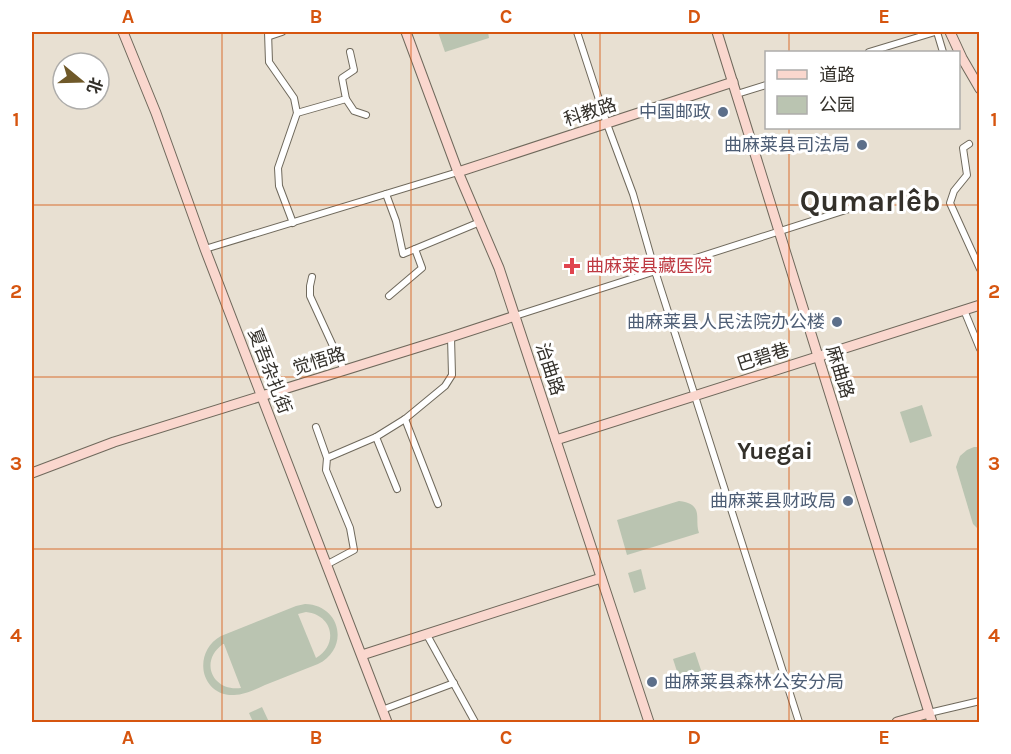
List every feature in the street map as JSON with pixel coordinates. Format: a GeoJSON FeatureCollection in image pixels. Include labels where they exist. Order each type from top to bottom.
{"type":"FeatureCollection","features":[{"type":"Feature","properties":{"kind":"main road","name":"夏吾杂扎街"},"geometry":{"type":"LineString","coordinates":[[123,32],[156,113],[205,249],[387,723]]}},
{"type":"Feature","properties":{"kind":"main road","name":"治曲路"},"geometry":{"type":"LineString","coordinates":[[406,32],[458,172],[499,268],[649,723]]}},
{"type":"Feature","properties":{"kind":"main road","name":"麻曲路"},"geometry":{"type":"LineString","coordinates":[[717,32],[931,718]]}},
{"type":"Feature","properties":{"kind":"main road"},"geometry":{"type":"LineString","coordinates":[[950,32],[959,51]]}},
{"type":"Feature","properties":{"kind":"main road"},"geometry":{"type":"LineString","coordinates":[[960,54],[980,90]]}},
{"type":"Feature","properties":{"kind":"main road","name":"科教路"},"geometry":{"type":"LineString","coordinates":[[458,172],[733,82]]}},
{"type":"Feature","properties":{"kind":"main road","name":"巴碧巷"},"geometry":{"type":"LineString","coordinates":[[556,440],[980,305]]}},
{"type":"Feature","properties":{"kind":"main road","name":"觉悟路"},"geometry":{"type":"LineString","coordinates":[[32,473],[114,442],[515,316]]}},
{"type":"Feature","properties":{"kind":"main road"},"geometry":{"type":"LineString","coordinates":[[362,655],[601,578]]}},
{"type":"Feature","properties":{"kind":"main road"},"geometry":{"type":"LineString","coordinates":[[897,723],[931,718]]}},
{"type":"Feature","properties":{"kind":"street"},"geometry":{"type":"LineString","coordinates":[[282,32],[269,34],[269,62],[294,98],[297,113],[278,168],[279,186],[293,223]]}},
{"type":"Feature","properties":{"kind":"street"},"geometry":{"type":"LineString","coordinates":[[577,32],[633,194],[655,271],[799,723]]}},
{"type":"Feature","properties":{"kind":"street"},"geometry":{"type":"LineString","coordinates":[[872,51],[936,32],[943,51]]}},
{"type":"Feature","properties":{"kind":"street"},"geometry":{"type":"LineString","coordinates":[[350,52],[354,70],[342,78],[346,99],[354,111],[366,115]]}},
{"type":"Feature","properties":{"kind":"street"},"geometry":{"type":"LineString","coordinates":[[737,94],[765,85]]}},
{"type":"Feature","properties":{"kind":"street"},"geometry":{"type":"LineString","coordinates":[[297,113],[346,99]]}},
{"type":"Feature","properties":{"kind":"street"},"geometry":{"type":"LineString","coordinates":[[969,144],[963,148],[967,175],[954,191],[950,203],[980,270]]}},
{"type":"Feature","properties":{"kind":"street"},"geometry":{"type":"LineString","coordinates":[[205,249],[458,172]]}},
{"type":"Feature","properties":{"kind":"street"},"geometry":{"type":"LineString","coordinates":[[386,194],[396,221],[403,254],[480,222]]}},
{"type":"Feature","properties":{"kind":"street"},"geometry":{"type":"LineString","coordinates":[[515,316],[849,209]]}},
{"type":"Feature","properties":{"kind":"street"},"geometry":{"type":"LineString","coordinates":[[389,296],[422,268],[415,249]]}},
{"type":"Feature","properties":{"kind":"street"},"geometry":{"type":"LineString","coordinates":[[312,277],[310,296],[344,370]]}},
{"type":"Feature","properties":{"kind":"street"},"geometry":{"type":"LineString","coordinates":[[964,310],[980,349]]}},
{"type":"Feature","properties":{"kind":"street"},"geometry":{"type":"LineString","coordinates":[[327,458],[376,437],[405,419],[445,386],[452,375],[452,337]]}},
{"type":"Feature","properties":{"kind":"street"},"geometry":{"type":"LineString","coordinates":[[405,419],[438,504]]}},
{"type":"Feature","properties":{"kind":"street"},"geometry":{"type":"LineString","coordinates":[[316,427],[327,458],[326,470],[350,528],[354,550],[326,565]]}},
{"type":"Feature","properties":{"kind":"street"},"geometry":{"type":"LineString","coordinates":[[376,437],[397,489]]}},
{"type":"Feature","properties":{"kind":"street"},"geometry":{"type":"LineString","coordinates":[[428,635],[475,723]]}},
{"type":"Feature","properties":{"kind":"street"},"geometry":{"type":"LineString","coordinates":[[382,710],[454,683]]}},
{"type":"Feature","properties":{"kind":"street"},"geometry":{"type":"LineString","coordinates":[[931,718],[980,701]]}},
{"type":"Feature","properties":{"kind":"green space"},"geometry":{"type":"Polygon","coordinates":[[[438,32],[488,32],[489,38],[445,52],[438,32]]]}},
{"type":"Feature","properties":{"kind":"green space"},"geometry":{"type":"Polygon","coordinates":[[[922,405],[932,436],[910,443],[900,412],[922,405]]]}},
{"type":"Feature","properties":{"kind":"green space"},"geometry":{"type":"Polygon","coordinates":[[[974,447],[979,447],[979,530],[973,524],[956,467],[960,456],[974,447]]]}},
{"type":"Feature","properties":{"kind":"green space"},"geometry":{"type":"Polygon","coordinates":[[[679,501],[692,505],[695,509],[699,533],[627,555],[617,520],[679,501]]]}},
{"type":"Feature","properties":{"kind":"green space"},"geometry":{"type":"Polygon","coordinates":[[[641,569],[646,589],[634,593],[628,573],[641,569]]]}},
{"type":"Feature","properties":{"kind":"green space"},"geometry":{"type":"Polygon","coordinates":[[[305,604],[317,606],[333,619],[337,628],[337,638],[335,648],[328,657],[318,664],[246,693],[234,695],[222,693],[207,681],[203,662],[212,643],[221,636],[305,604]],[[306,612],[298,614],[316,658],[328,645],[330,631],[322,618],[306,612]],[[224,644],[212,659],[212,674],[223,685],[241,688],[224,644]]]}},
{"type":"Feature","properties":{"kind":"green space"},"geometry":{"type":"Polygon","coordinates":[[[695,652],[705,682],[683,690],[673,659],[695,652]]]}},
{"type":"Feature","properties":{"kind":"green space"},"geometry":{"type":"Polygon","coordinates":[[[262,707],[269,722],[253,722],[249,713],[262,707]]]}},
{"type":"Feature","properties":{"kind":"place","name":"中国邮政"},"geometry":{"type":"Point","coordinates":[723,112]}},
{"type":"Feature","properties":{"kind":"place","name":"曲麻莱县司法局"},"geometry":{"type":"Point","coordinates":[862,145]}},
{"type":"Feature","properties":{"kind":"place","name":"曲麻莱县藏医院"},"geometry":{"type":"Point","coordinates":[572,266]}},
{"type":"Feature","properties":{"kind":"place","name":"曲麻莱县人民法院办公楼"},"geometry":{"type":"Point","coordinates":[837,322]}},
{"type":"Feature","properties":{"kind":"place","name":"曲麻莱县财政局"},"geometry":{"type":"Point","coordinates":[848,501]}},
{"type":"Feature","properties":{"kind":"place","name":"曲麻莱县森林公安分局"},"geometry":{"type":"Point","coordinates":[652,682]}},
{"type":"Feature","properties":{"kind":"district","name":"Qumarlêb"},"geometry":{"type":"Point","coordinates":[870,201]}},
{"type":"Feature","properties":{"kind":"district","name":"Yuegai"},"geometry":{"type":"Point","coordinates":[775,451]}}]}
